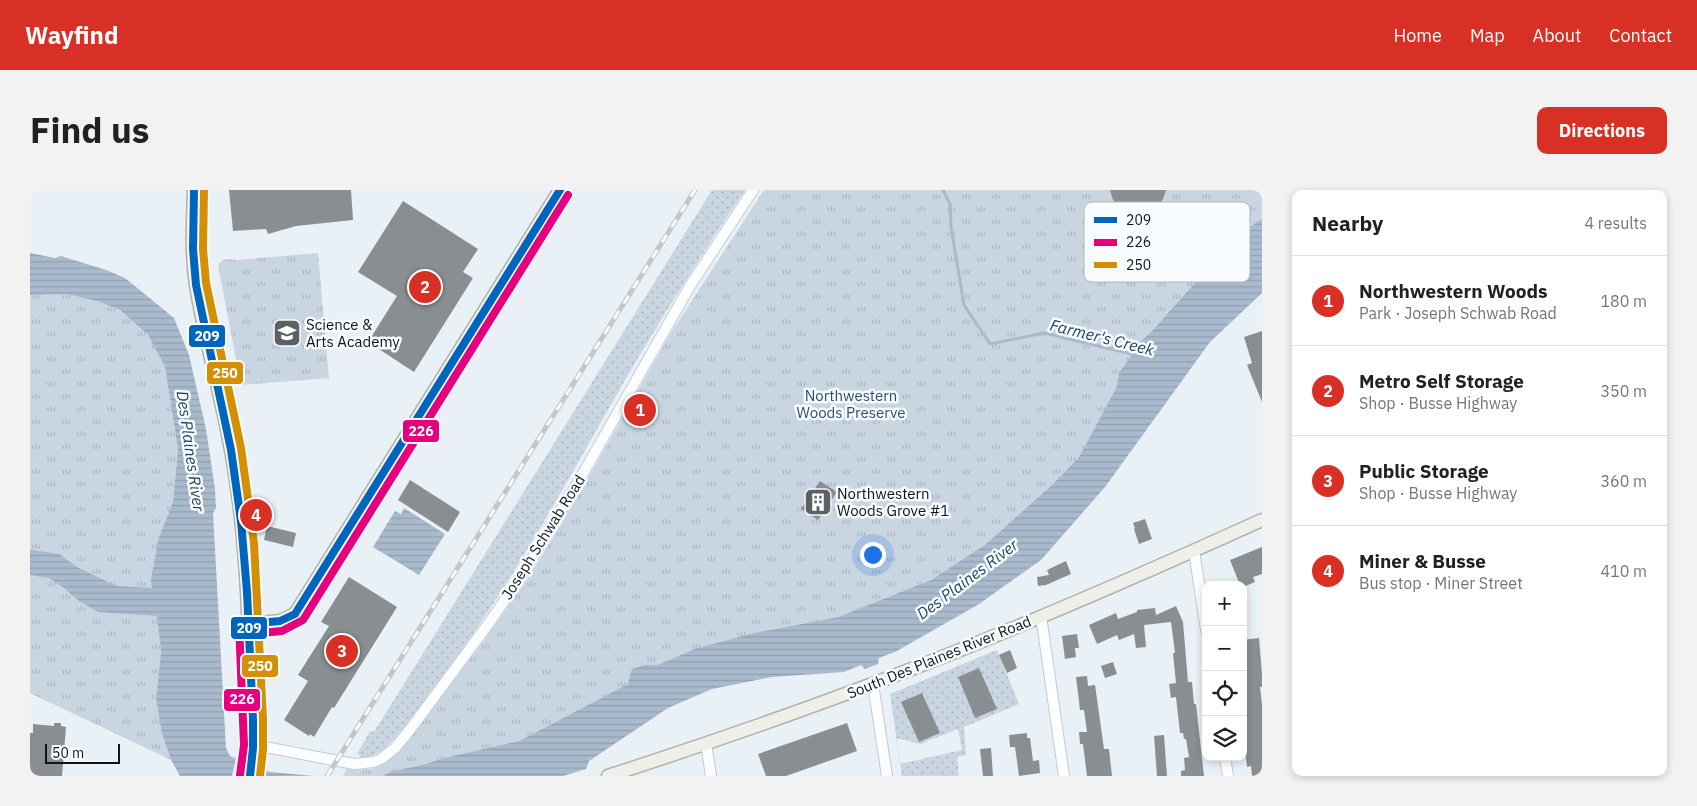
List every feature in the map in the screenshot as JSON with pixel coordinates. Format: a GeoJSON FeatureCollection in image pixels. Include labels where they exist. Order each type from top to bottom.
{"type":"FeatureCollection","features":[{"type":"Feature","properties":{"kind":"main road"},"geometry":{"type":"LineString","coordinates":[[194,190],[193,251],[196,283],[235,472],[241,512],[249,624],[254,745],[250,776]]}},
{"type":"Feature","properties":{"kind":"main road"},"geometry":{"type":"LineString","coordinates":[[249,624],[280,621],[295,614],[560,190]]}},
{"type":"Feature","properties":{"kind":"main road","name":"South Des Plaines River Road"},"geometry":{"type":"LineString","coordinates":[[608,776],[706,744],[873,684],[1041,616],[1262,520]]}},
{"type":"Feature","properties":{"kind":"street","name":"Joseph Schwab Road"},"geometry":{"type":"LineString","coordinates":[[254,745],[366,764],[381,759],[401,740],[473,645],[525,570],[582,475],[690,286],[753,190]]}},
{"type":"Feature","properties":{"kind":"street"},"geometry":{"type":"LineString","coordinates":[[1194,550],[1205,626]]}},
{"type":"Feature","properties":{"kind":"street"},"geometry":{"type":"LineString","coordinates":[[1041,616],[1064,776]]}},
{"type":"Feature","properties":{"kind":"street"},"geometry":{"type":"LineString","coordinates":[[873,684],[887,776]]}},
{"type":"Feature","properties":{"kind":"street"},"geometry":{"type":"LineString","coordinates":[[706,744],[711,776]]}},
{"type":"Feature","properties":{"kind":"street"},"geometry":{"type":"LineString","coordinates":[[1226,761],[1228,776]]}},
{"type":"Feature","properties":{"kind":"green space"},"geometry":{"type":"Polygon","coordinates":[[[712,190],[745,190],[656,328],[537,534],[488,611],[398,735],[380,752],[361,759],[359,754],[357,754],[370,731],[374,732],[712,190]]]}},
{"type":"Feature","properties":{"kind":"green space","name":"Northwestern Woods Preserve"},"geometry":{"type":"Polygon","coordinates":[[[764,190],[1262,190],[1262,219],[1250,228],[1250,202],[1084,202],[1084,282],[1196,282],[1142,340],[1119,373],[1116,388],[1079,457],[1053,484],[986,544],[931,580],[838,617],[754,633],[697,648],[657,665],[644,665],[628,684],[519,741],[444,758],[382,776],[343,776],[347,768],[358,770],[371,769],[383,764],[396,754],[425,719],[485,639],[528,578],[579,494],[672,331],[764,190]]]}},
{"type":"Feature","properties":{"kind":"green space"},"geometry":{"type":"Polygon","coordinates":[[[318,253],[329,378],[241,385],[218,265],[224,259],[237,260],[318,253]]]}},
{"type":"Feature","properties":{"kind":"green space"},"geometry":{"type":"Polygon","coordinates":[[[67,294],[100,302],[120,310],[148,335],[165,367],[178,449],[173,502],[159,537],[159,626],[161,651],[156,699],[162,734],[171,760],[30,693],[30,295],[67,294]]]}},
{"type":"Feature","properties":{"kind":"green space"},"geometry":{"type":"Polygon","coordinates":[[[997,650],[1019,704],[964,727],[966,755],[957,757],[959,776],[902,776],[900,764],[962,750],[958,729],[920,744],[896,738],[890,694],[997,650]]]}},
{"type":"Feature","properties":{"kind":"water","name":"Des Plaines River"},"geometry":{"type":"Polygon","coordinates":[[[1262,219],[1262,293],[1210,342],[1105,487],[1041,560],[979,604],[897,651],[879,658],[878,664],[865,669],[861,665],[844,672],[772,677],[712,689],[668,708],[589,761],[586,769],[563,776],[382,776],[444,758],[519,741],[628,684],[632,669],[644,665],[657,665],[697,648],[754,633],[838,617],[931,580],[986,544],[1053,484],[1079,457],[1116,388],[1119,373],[1142,340],[1196,282],[1250,282],[1250,228],[1262,219]]]}},
{"type":"Feature","properties":{"kind":"water","name":"Des Plaines River"},"geometry":{"type":"Polygon","coordinates":[[[30,253],[55,258],[61,256],[125,278],[174,318],[189,355],[206,429],[215,489],[216,508],[213,513],[226,748],[230,756],[270,772],[314,776],[180,776],[171,760],[162,734],[156,699],[161,651],[157,616],[98,612],[79,601],[49,578],[30,575],[30,550],[32,550],[59,554],[77,567],[116,586],[152,588],[151,579],[159,537],[173,502],[178,449],[165,367],[148,335],[120,310],[100,302],[67,294],[30,295],[30,253]]]}},
{"type":"Feature","properties":{"kind":"water"},"geometry":{"type":"Polygon","coordinates":[[[404,508],[445,534],[419,575],[373,547],[395,511],[401,514],[404,508]]]}},
{"type":"Feature","properties":{"kind":"pier"},"geometry":{"type":"Polygon","coordinates":[[[236,758],[267,768],[266,776],[232,776],[236,758]]]}},
{"type":"Feature","properties":{"kind":"building"},"geometry":{"type":"Polygon","coordinates":[[[229,190],[351,190],[353,220],[296,226],[268,234],[266,229],[233,231],[229,190]]]}},
{"type":"Feature","properties":{"kind":"building"},"geometry":{"type":"Polygon","coordinates":[[[1110,190],[1166,190],[1161,202],[1115,202],[1110,190]]]}},
{"type":"Feature","properties":{"kind":"building"},"geometry":{"type":"Polygon","coordinates":[[[403,201],[478,249],[463,272],[473,278],[414,372],[368,342],[397,296],[358,272],[403,201]]]}},
{"type":"Feature","properties":{"kind":"building"},"geometry":{"type":"Polygon","coordinates":[[[1262,331],[1262,402],[1247,365],[1252,363],[1244,337],[1262,331]]]}},
{"type":"Feature","properties":{"kind":"building"},"geometry":{"type":"Polygon","coordinates":[[[410,480],[460,512],[448,532],[398,500],[410,480]]]}},
{"type":"Feature","properties":{"kind":"building","name":"Northwestern Woods Grove #1"},"geometry":{"type":"Polygon","coordinates":[[[820,481],[837,492],[818,520],[801,509],[820,481]]]}},
{"type":"Feature","properties":{"kind":"building"},"geometry":{"type":"Polygon","coordinates":[[[1145,519],[1152,539],[1139,544],[1133,523],[1145,519]]]}},
{"type":"Feature","properties":{"kind":"building"},"geometry":{"type":"Polygon","coordinates":[[[267,526],[296,533],[293,547],[264,540],[267,526]]]}},
{"type":"Feature","properties":{"kind":"building"},"geometry":{"type":"Polygon","coordinates":[[[1262,547],[1262,574],[1253,577],[1255,582],[1247,585],[1247,581],[1238,581],[1230,560],[1262,547]]]}},
{"type":"Feature","properties":{"kind":"building"},"geometry":{"type":"Polygon","coordinates":[[[1066,561],[1071,574],[1046,585],[1038,586],[1037,577],[1049,575],[1047,570],[1066,561]]]}},
{"type":"Feature","properties":{"kind":"building"},"geometry":{"type":"Polygon","coordinates":[[[349,577],[397,607],[334,708],[332,707],[314,737],[310,734],[309,736],[284,720],[308,681],[298,675],[329,626],[321,622],[349,577]]]}},
{"type":"Feature","properties":{"kind":"building"},"geometry":{"type":"Polygon","coordinates":[[[1176,606],[1183,622],[1188,682],[1192,682],[1194,704],[1196,704],[1204,776],[1181,776],[1181,771],[1185,770],[1184,758],[1189,757],[1186,739],[1184,739],[1183,733],[1180,733],[1176,697],[1171,698],[1169,684],[1176,683],[1171,622],[1144,625],[1146,647],[1136,648],[1134,634],[1119,640],[1117,635],[1097,644],[1089,625],[1116,613],[1118,619],[1137,612],[1137,610],[1155,608],[1156,615],[1176,606]]]}},
{"type":"Feature","properties":{"kind":"building"},"geometry":{"type":"Polygon","coordinates":[[[1077,634],[1079,648],[1075,648],[1076,657],[1065,659],[1062,636],[1077,634]]]}},
{"type":"Feature","properties":{"kind":"building"},"geometry":{"type":"Polygon","coordinates":[[[1259,638],[1262,674],[1262,687],[1260,687],[1262,704],[1262,776],[1252,776],[1251,766],[1247,767],[1246,761],[1247,640],[1259,638]]]}},
{"type":"Feature","properties":{"kind":"building"},"geometry":{"type":"Polygon","coordinates":[[[1010,650],[1017,668],[1007,673],[999,655],[1010,650]]]}},
{"type":"Feature","properties":{"kind":"building"},"geometry":{"type":"Polygon","coordinates":[[[1113,662],[1117,674],[1105,678],[1101,666],[1113,662]]]}},
{"type":"Feature","properties":{"kind":"building"},"geometry":{"type":"Polygon","coordinates":[[[979,668],[997,709],[975,718],[958,677],[979,668]]]}},
{"type":"Feature","properties":{"kind":"building"},"geometry":{"type":"Polygon","coordinates":[[[1087,676],[1088,686],[1095,685],[1104,749],[1109,749],[1112,776],[1087,776],[1083,744],[1080,744],[1079,732],[1087,732],[1084,710],[1080,710],[1076,677],[1087,676]]]}},
{"type":"Feature","properties":{"kind":"building"},"geometry":{"type":"Polygon","coordinates":[[[922,693],[940,733],[919,742],[901,702],[922,693]]]}},
{"type":"Feature","properties":{"kind":"building"},"geometry":{"type":"Polygon","coordinates":[[[54,723],[61,723],[61,726],[66,727],[62,776],[30,776],[30,733],[33,733],[33,724],[54,726],[54,723]]]}},
{"type":"Feature","properties":{"kind":"building"},"geometry":{"type":"Polygon","coordinates":[[[847,723],[857,751],[786,776],[766,776],[758,754],[847,723]]]}},
{"type":"Feature","properties":{"kind":"building"},"geometry":{"type":"Polygon","coordinates":[[[1027,733],[1027,738],[1030,738],[1033,761],[1039,760],[1040,773],[1019,776],[1015,747],[1010,747],[1009,735],[1027,733]]]}},
{"type":"Feature","properties":{"kind":"building"},"geometry":{"type":"Polygon","coordinates":[[[1164,735],[1167,776],[1157,776],[1154,736],[1164,735]]]}},
{"type":"Feature","properties":{"kind":"building"},"geometry":{"type":"Polygon","coordinates":[[[991,748],[993,776],[983,776],[980,749],[991,748]]]}},
{"type":"Feature","properties":{"kind":"waterway","name":"Farmer's Creek"},"geometry":{"type":"LineString","coordinates":[[943,190],[950,204],[951,227],[964,305],[990,344],[1044,333],[1136,355]]}},
{"type":"Feature","properties":{"kind":"railway"},"geometry":{"type":"LineString","coordinates":[[327,776],[695,190]]}},
{"type":"Feature","properties":{"kind":"transit line","name":"209"},"geometry":{"type":"LineString","coordinates":[[194,190],[193,249],[196,285],[231,450],[241,521],[247,592],[253,720],[250,776]]}},
{"type":"Feature","properties":{"kind":"transit line","name":"250"},"geometry":{"type":"LineString","coordinates":[[204,190],[203,249],[206,283],[241,448],[254,543],[263,719],[263,749],[260,776]]}},
{"type":"Feature","properties":{"kind":"transit line","name":"209"},"geometry":{"type":"LineString","coordinates":[[249,624],[280,621],[295,614],[560,190]]}},
{"type":"Feature","properties":{"kind":"transit line","name":"226"},"geometry":{"type":"LineString","coordinates":[[250,634],[282,631],[303,620],[568,195]]}},
{"type":"Feature","properties":{"kind":"transit line","name":"226"},"geometry":{"type":"LineString","coordinates":[[239,624],[244,745],[240,775]]}},
{"type":"Feature","properties":{"kind":"place","name":"Metro Self Storage"},"geometry":{"type":"Point","coordinates":[425,287]}},
{"type":"Feature","properties":{"kind":"place","name":"Science & Arts Academy"},"geometry":{"type":"Point","coordinates":[287,333]}},
{"type":"Feature","properties":{"kind":"place","name":"Northwestern Woods"},"geometry":{"type":"Point","coordinates":[640,410]}},
{"type":"Feature","properties":{"kind":"place","name":"Northwestern Woods Grove #1"},"geometry":{"type":"Point","coordinates":[818,502]}},
{"type":"Feature","properties":{"kind":"place","name":"Miner & Busse"},"geometry":{"type":"Point","coordinates":[256,515]}},
{"type":"Feature","properties":{"kind":"place","name":"Public Storage"},"geometry":{"type":"Point","coordinates":[342,651]}}]}
